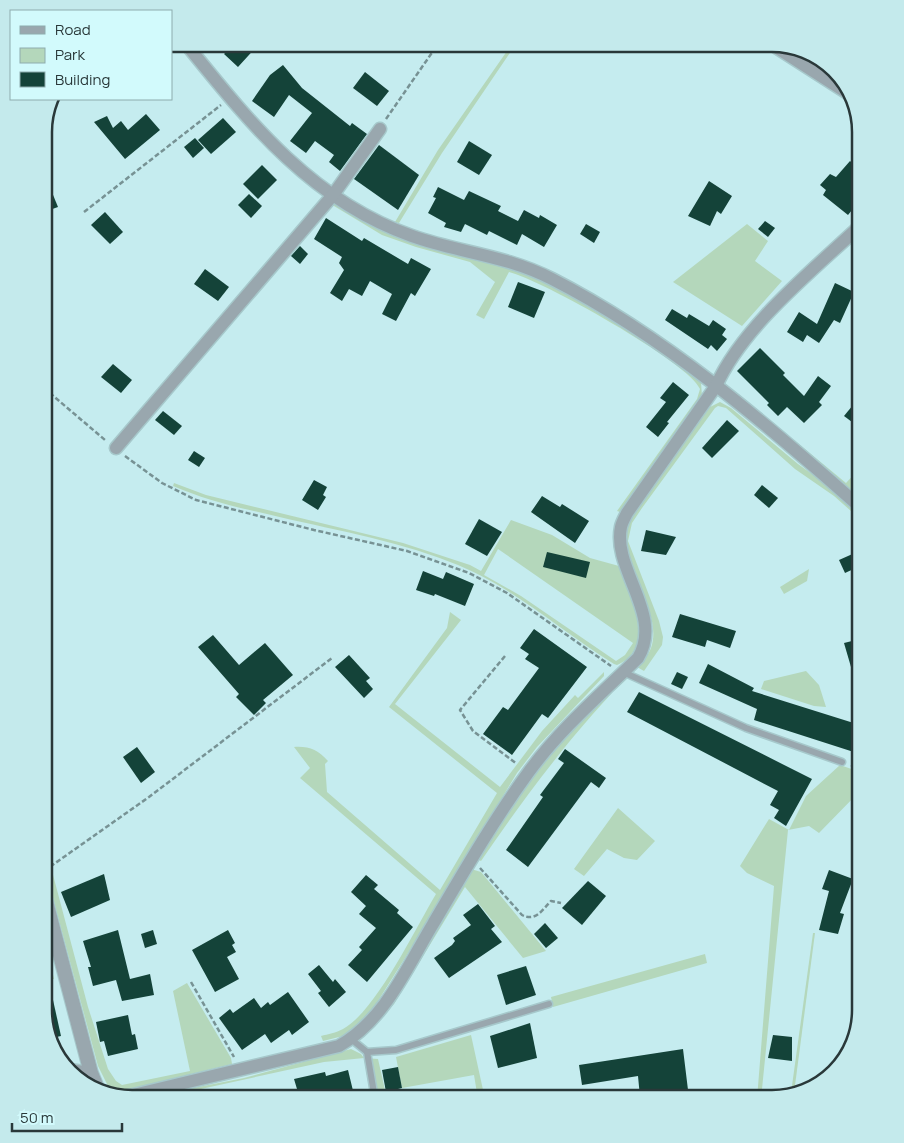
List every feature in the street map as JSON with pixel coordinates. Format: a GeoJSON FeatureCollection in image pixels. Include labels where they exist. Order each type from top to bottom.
{"type":"FeatureCollection","features":[{"type":"Feature","properties":{"kind":"street"},"geometry":{"type":"LineString","coordinates":[[193,53],[229,98],[273,146],[357,212],[388,228],[443,245],[500,258],[524,266],[553,280],[654,341],[716,386],[852,500]]}},
{"type":"Feature","properties":{"kind":"street"},"geometry":{"type":"LineString","coordinates":[[787,54],[836,86]]}},
{"type":"Feature","properties":{"kind":"street"},"geometry":{"type":"LineString","coordinates":[[116,448],[333,195],[380,129]]}},
{"type":"Feature","properties":{"kind":"street"},"geometry":{"type":"LineString","coordinates":[[155,1090],[331,1048],[351,1039],[384,1006],[471,861],[529,772],[571,722],[623,672],[643,649],[646,631],[624,557],[620,528],[627,513],[716,386],[725,366],[772,309],[852,234]]}},
{"type":"Feature","properties":{"kind":"street"},"geometry":{"type":"LineString","coordinates":[[53,928],[94,1081]]}},
{"type":"Feature","properties":{"kind":"street"},"geometry":{"type":"LineString","coordinates":[[81,1072],[91,1073]]}},
{"type":"Feature","properties":{"kind":"lane"},"geometry":{"type":"LineString","coordinates":[[623,672],[746,728],[842,762]]}},
{"type":"Feature","properties":{"kind":"lane"},"geometry":{"type":"LineString","coordinates":[[367,1052],[396,1050],[549,1004]]}},
{"type":"Feature","properties":{"kind":"lane"},"geometry":{"type":"LineString","coordinates":[[351,1039],[367,1052],[373,1090]]}},
{"type":"Feature","properties":{"kind":"path"},"geometry":{"type":"LineString","coordinates":[[380,129],[432,53]]}},
{"type":"Feature","properties":{"kind":"path"},"geometry":{"type":"LineString","coordinates":[[84,212],[229,98]]}},
{"type":"Feature","properties":{"kind":"path"},"geometry":{"type":"LineString","coordinates":[[53,396],[116,448],[162,483],[196,500],[305,528],[407,551],[469,573],[507,593],[609,665],[623,672]]}},
{"type":"Feature","properties":{"kind":"path"},"geometry":{"type":"LineString","coordinates":[[505,656],[460,710],[473,731],[529,772]]}},
{"type":"Feature","properties":{"kind":"path"},"geometry":{"type":"LineString","coordinates":[[53,866],[149,797],[332,658]]}},
{"type":"Feature","properties":{"kind":"path"},"geometry":{"type":"LineString","coordinates":[[471,861],[483,870],[522,915],[528,918],[535,917],[551,901],[561,903]]}},
{"type":"Feature","properties":{"kind":"path"},"geometry":{"type":"LineString","coordinates":[[191,982],[234,1057],[237,1071]]}},
{"type":"Feature","properties":{"kind":"green space"},"geometry":{"type":"Polygon","coordinates":[[[506,53],[510,53],[442,153],[399,223],[395,222],[438,150],[506,53]]]}},
{"type":"Feature","properties":{"kind":"green space"},"geometry":{"type":"Polygon","coordinates":[[[334,201],[547,282],[663,352],[701,382],[702,397],[620,512],[617,511],[697,399],[700,389],[690,377],[643,342],[612,323],[551,290],[509,272],[484,319],[476,315],[495,282],[470,262],[382,235],[329,203],[334,201]]]}},
{"type":"Feature","properties":{"kind":"green space"},"geometry":{"type":"Polygon","coordinates":[[[747,224],[768,241],[755,261],[782,281],[742,326],[673,282],[747,224]]]}},
{"type":"Feature","properties":{"kind":"green space"},"geometry":{"type":"Polygon","coordinates":[[[720,402],[731,408],[798,464],[837,492],[852,506],[852,512],[834,496],[795,469],[726,408],[718,406],[715,408],[632,523],[628,541],[659,621],[663,637],[662,645],[644,671],[638,667],[646,658],[651,648],[653,632],[651,617],[632,568],[628,551],[627,533],[631,516],[710,407],[720,402]]]}},
{"type":"Feature","properties":{"kind":"green space"},"geometry":{"type":"Polygon","coordinates":[[[794,440],[846,483],[852,477],[852,492],[792,443],[794,440]]]}},
{"type":"Feature","properties":{"kind":"green space"},"geometry":{"type":"Polygon","coordinates":[[[174,483],[206,495],[403,543],[470,565],[481,571],[511,520],[552,535],[590,558],[619,566],[634,605],[637,619],[638,633],[636,646],[629,657],[617,665],[614,664],[515,595],[450,562],[383,541],[219,502],[173,486],[174,483]],[[498,549],[484,575],[521,596],[616,661],[625,655],[633,643],[498,549]]]}},
{"type":"Feature","properties":{"kind":"green space"},"geometry":{"type":"Polygon","coordinates":[[[809,569],[807,581],[784,594],[780,587],[809,569]]]}},
{"type":"Feature","properties":{"kind":"green space"},"geometry":{"type":"Polygon","coordinates":[[[450,612],[461,620],[395,704],[500,787],[542,731],[575,695],[578,698],[604,672],[604,676],[537,747],[517,773],[371,1012],[352,1031],[343,1036],[323,1041],[321,1036],[343,1029],[356,1019],[368,1005],[394,968],[436,894],[300,778],[310,768],[294,747],[309,748],[317,751],[324,757],[328,761],[325,764],[327,792],[440,890],[497,793],[389,707],[447,628],[450,612]]]}},
{"type":"Feature","properties":{"kind":"green space"},"geometry":{"type":"Polygon","coordinates":[[[637,667],[638,667],[626,680],[614,691],[637,667]]]}},
{"type":"Feature","properties":{"kind":"green space"},"geometry":{"type":"Polygon","coordinates":[[[806,671],[819,685],[826,707],[814,706],[761,689],[764,681],[806,671]]]}},
{"type":"Feature","properties":{"kind":"green space"},"geometry":{"type":"Polygon","coordinates":[[[614,691],[554,760],[481,861],[477,859],[520,794],[556,747],[578,723],[614,691]]]}},
{"type":"Feature","properties":{"kind":"green space"},"geometry":{"type":"Polygon","coordinates":[[[840,765],[852,769],[852,799],[819,833],[809,826],[789,830],[806,796],[840,765]]]}},
{"type":"Feature","properties":{"kind":"green space"},"geometry":{"type":"Polygon","coordinates":[[[618,808],[655,841],[637,860],[624,858],[607,849],[584,876],[574,869],[618,808]]]}},
{"type":"Feature","properties":{"kind":"green space"},"geometry":{"type":"Polygon","coordinates":[[[769,819],[789,830],[762,1090],[758,1090],[774,886],[747,873],[740,866],[769,819]]]}},
{"type":"Feature","properties":{"kind":"green space"},"geometry":{"type":"Polygon","coordinates":[[[471,869],[481,872],[546,951],[523,958],[465,887],[394,1004],[359,1040],[471,869]]]}},
{"type":"Feature","properties":{"kind":"green space"},"geometry":{"type":"Polygon","coordinates":[[[53,875],[88,1007],[108,1069],[116,1081],[122,1085],[190,1071],[173,991],[187,983],[231,1058],[232,1064],[126,1090],[108,1086],[98,1066],[53,898],[53,875]]]}},
{"type":"Feature","properties":{"kind":"green space"},"geometry":{"type":"Polygon","coordinates":[[[813,933],[815,933],[795,1087],[792,1088],[813,933]]]}},
{"type":"Feature","properties":{"kind":"green space"},"geometry":{"type":"Polygon","coordinates":[[[705,954],[707,963],[553,1007],[551,997],[705,954]]]}},
{"type":"Feature","properties":{"kind":"green space"},"geometry":{"type":"Polygon","coordinates":[[[471,1035],[483,1090],[476,1090],[474,1075],[402,1088],[396,1057],[471,1035]]]}},
{"type":"Feature","properties":{"kind":"green space"},"geometry":{"type":"Polygon","coordinates":[[[351,1049],[361,1054],[364,1058],[324,1062],[196,1090],[183,1090],[244,1078],[351,1049]]]}},
{"type":"Feature","properties":{"kind":"green space"},"geometry":{"type":"Polygon","coordinates":[[[364,1058],[378,1059],[385,1090],[369,1090],[364,1058]]]}},
{"type":"Feature","properties":{"kind":"building"},"geometry":{"type":"Polygon","coordinates":[[[225,53],[251,53],[238,67],[225,53]]]}},
{"type":"Feature","properties":{"kind":"building"},"geometry":{"type":"Polygon","coordinates":[[[283,65],[302,88],[350,126],[352,123],[367,134],[340,171],[329,162],[334,155],[315,141],[306,153],[290,141],[312,113],[289,95],[274,117],[252,101],[270,75],[283,65]]]}},
{"type":"Feature","properties":{"kind":"building"},"geometry":{"type":"Polygon","coordinates":[[[365,72],[389,91],[377,106],[353,88],[365,72]]]}},
{"type":"Feature","properties":{"kind":"building"},"geometry":{"type":"Polygon","coordinates":[[[146,114],[160,130],[125,159],[94,122],[107,116],[113,128],[121,121],[128,130],[146,114]]]}},
{"type":"Feature","properties":{"kind":"building"},"geometry":{"type":"Polygon","coordinates":[[[223,118],[236,132],[211,154],[198,140],[223,118]]]}},
{"type":"Feature","properties":{"kind":"building"},"geometry":{"type":"Polygon","coordinates":[[[195,138],[204,148],[193,158],[184,147],[195,138]]]}},
{"type":"Feature","properties":{"kind":"building"},"geometry":{"type":"Polygon","coordinates":[[[469,141],[492,155],[479,175],[457,162],[469,141]]]}},
{"type":"Feature","properties":{"kind":"building"},"geometry":{"type":"Polygon","coordinates":[[[379,145],[419,175],[398,210],[354,179],[379,145]]]}},
{"type":"Feature","properties":{"kind":"building"},"geometry":{"type":"Polygon","coordinates":[[[850,161],[852,163],[852,210],[848,215],[823,195],[826,190],[820,185],[830,174],[836,177],[850,161]]]}},
{"type":"Feature","properties":{"kind":"building"},"geometry":{"type":"Polygon","coordinates":[[[262,165],[277,180],[258,199],[243,184],[262,165]]]}},
{"type":"Feature","properties":{"kind":"building"},"geometry":{"type":"Polygon","coordinates":[[[709,181],[732,196],[721,214],[717,211],[710,226],[688,216],[709,181]]]}},
{"type":"Feature","properties":{"kind":"building"},"geometry":{"type":"Polygon","coordinates":[[[438,187],[464,200],[469,191],[501,206],[498,211],[518,221],[524,210],[539,218],[540,215],[557,225],[544,247],[522,234],[517,245],[489,231],[487,235],[465,224],[461,232],[444,227],[446,223],[428,213],[436,198],[433,197],[438,187]]]}},
{"type":"Feature","properties":{"kind":"building"},"geometry":{"type":"Polygon","coordinates":[[[249,194],[262,206],[251,218],[238,205],[249,194]]]}},
{"type":"Feature","properties":{"kind":"building"},"geometry":{"type":"Polygon","coordinates":[[[53,195],[58,207],[53,209],[53,195]]]}},
{"type":"Feature","properties":{"kind":"building"},"geometry":{"type":"Polygon","coordinates":[[[105,212],[123,232],[110,244],[91,225],[105,212]]]}},
{"type":"Feature","properties":{"kind":"building"},"geometry":{"type":"Polygon","coordinates":[[[326,218],[362,241],[364,238],[408,264],[411,258],[431,269],[415,296],[411,293],[396,321],[382,314],[392,294],[370,281],[362,296],[349,289],[342,301],[330,293],[344,270],[339,263],[342,257],[314,239],[326,218]]]}},
{"type":"Feature","properties":{"kind":"building"},"geometry":{"type":"Polygon","coordinates":[[[765,221],[775,228],[768,237],[758,229],[765,221]]]}},
{"type":"Feature","properties":{"kind":"building"},"geometry":{"type":"Polygon","coordinates":[[[586,224],[600,232],[594,243],[580,234],[586,224]]]}},
{"type":"Feature","properties":{"kind":"building"},"geometry":{"type":"Polygon","coordinates":[[[300,246],[308,254],[300,264],[291,256],[300,246]]]}},
{"type":"Feature","properties":{"kind":"building"},"geometry":{"type":"Polygon","coordinates":[[[205,269],[229,287],[218,301],[194,284],[205,269]]]}},
{"type":"Feature","properties":{"kind":"building"},"geometry":{"type":"Polygon","coordinates":[[[518,282],[545,292],[534,318],[508,307],[518,282]]]}},
{"type":"Feature","properties":{"kind":"building"},"geometry":{"type":"Polygon","coordinates":[[[835,283],[852,291],[852,296],[840,323],[834,320],[819,343],[807,335],[803,342],[787,332],[799,312],[817,324],[835,283]]]}},
{"type":"Feature","properties":{"kind":"building"},"geometry":{"type":"Polygon","coordinates":[[[672,309],[687,318],[689,314],[709,326],[713,320],[726,329],[722,335],[727,339],[717,351],[711,345],[708,349],[665,320],[672,309]]]}},
{"type":"Feature","properties":{"kind":"building"},"geometry":{"type":"Polygon","coordinates":[[[760,348],[785,373],[783,375],[804,396],[818,376],[831,386],[819,402],[822,405],[804,423],[787,407],[778,416],[767,405],[769,403],[737,371],[760,348]]]}},
{"type":"Feature","properties":{"kind":"building"},"geometry":{"type":"Polygon","coordinates":[[[113,364],[132,380],[121,393],[101,377],[113,364]]]}},
{"type":"Feature","properties":{"kind":"building"},"geometry":{"type":"Polygon","coordinates":[[[673,382],[689,395],[667,422],[669,423],[658,437],[646,427],[666,402],[660,398],[673,382]]]}},
{"type":"Feature","properties":{"kind":"building"},"geometry":{"type":"Polygon","coordinates":[[[852,406],[852,422],[844,416],[852,406]]]}},
{"type":"Feature","properties":{"kind":"building"},"geometry":{"type":"Polygon","coordinates":[[[163,411],[182,426],[174,435],[155,420],[163,411]]]}},
{"type":"Feature","properties":{"kind":"building"},"geometry":{"type":"Polygon","coordinates":[[[727,420],[739,431],[712,458],[702,448],[727,420]]]}},
{"type":"Feature","properties":{"kind":"building"},"geometry":{"type":"Polygon","coordinates":[[[194,451],[205,458],[199,467],[188,460],[194,451]]]}},
{"type":"Feature","properties":{"kind":"building"},"geometry":{"type":"Polygon","coordinates":[[[314,480],[327,487],[323,495],[326,497],[318,510],[302,500],[314,480]]]}},
{"type":"Feature","properties":{"kind":"building"},"geometry":{"type":"Polygon","coordinates":[[[762,485],[778,498],[769,508],[754,495],[762,485]]]}},
{"type":"Feature","properties":{"kind":"building"},"geometry":{"type":"Polygon","coordinates":[[[542,496],[560,507],[562,504],[589,521],[575,543],[531,512],[542,496]]]}},
{"type":"Feature","properties":{"kind":"building"},"geometry":{"type":"Polygon","coordinates":[[[479,519],[502,532],[487,556],[465,544],[479,519]]]}},
{"type":"Feature","properties":{"kind":"building"},"geometry":{"type":"Polygon","coordinates":[[[646,530],[676,537],[666,555],[641,551],[646,530]]]}},
{"type":"Feature","properties":{"kind":"building"},"geometry":{"type":"Polygon","coordinates":[[[547,552],[590,562],[586,578],[543,567],[547,552]]]}},
{"type":"Feature","properties":{"kind":"building"},"geometry":{"type":"Polygon","coordinates":[[[852,554],[852,570],[845,573],[839,560],[852,554]]]}},
{"type":"Feature","properties":{"kind":"building"},"geometry":{"type":"Polygon","coordinates":[[[423,571],[443,579],[446,572],[474,584],[465,606],[435,594],[434,596],[416,590],[423,571]]]}},
{"type":"Feature","properties":{"kind":"building"},"geometry":{"type":"Polygon","coordinates":[[[680,614],[736,631],[730,648],[707,640],[705,647],[672,637],[680,614]]]}},
{"type":"Feature","properties":{"kind":"building"},"geometry":{"type":"Polygon","coordinates":[[[534,629],[587,667],[548,718],[542,714],[512,755],[483,734],[503,707],[508,710],[539,668],[525,659],[529,654],[520,648],[534,629]]]}},
{"type":"Feature","properties":{"kind":"building"},"geometry":{"type":"Polygon","coordinates":[[[213,635],[239,665],[265,643],[293,675],[263,700],[266,703],[254,715],[236,697],[239,694],[198,647],[213,635]]]}},
{"type":"Feature","properties":{"kind":"building"},"geometry":{"type":"Polygon","coordinates":[[[852,641],[851,667],[844,643],[852,641]]]}},
{"type":"Feature","properties":{"kind":"building"},"geometry":{"type":"Polygon","coordinates":[[[349,655],[370,678],[366,681],[373,689],[364,698],[335,667],[349,655]]]}},
{"type":"Feature","properties":{"kind":"building"},"geometry":{"type":"Polygon","coordinates":[[[708,664],[754,688],[752,691],[852,722],[852,751],[754,720],[757,709],[699,683],[708,664]]]}},
{"type":"Feature","properties":{"kind":"building"},"geometry":{"type":"Polygon","coordinates":[[[677,672],[688,677],[682,689],[671,684],[677,672]]]}},
{"type":"Feature","properties":{"kind":"building"},"geometry":{"type":"Polygon","coordinates":[[[639,692],[812,779],[786,826],[774,818],[779,810],[770,805],[778,791],[627,712],[639,692]]]}},
{"type":"Feature","properties":{"kind":"building"},"geometry":{"type":"Polygon","coordinates":[[[137,747],[155,772],[141,783],[123,757],[137,747]]]}},
{"type":"Feature","properties":{"kind":"building"},"geometry":{"type":"Polygon","coordinates":[[[565,749],[606,778],[599,788],[591,782],[528,867],[506,850],[543,797],[540,795],[564,763],[558,759],[565,749]]]}},
{"type":"Feature","properties":{"kind":"building"},"geometry":{"type":"Polygon","coordinates":[[[829,870],[852,879],[840,913],[844,914],[838,934],[819,930],[829,891],[822,889],[829,870]]]}},
{"type":"Feature","properties":{"kind":"building"},"geometry":{"type":"Polygon","coordinates":[[[104,874],[110,900],[71,917],[61,892],[104,874]]]}},
{"type":"Feature","properties":{"kind":"building"},"geometry":{"type":"Polygon","coordinates":[[[366,875],[378,885],[374,889],[399,910],[397,913],[413,927],[367,982],[348,965],[362,950],[359,947],[376,928],[359,914],[366,906],[351,892],[366,875]]]}},
{"type":"Feature","properties":{"kind":"building"},"geometry":{"type":"Polygon","coordinates":[[[588,881],[606,896],[582,925],[562,908],[588,881]]]}},
{"type":"Feature","properties":{"kind":"building"},"geometry":{"type":"Polygon","coordinates":[[[478,904],[495,926],[491,929],[502,942],[449,978],[434,958],[452,945],[455,941],[453,938],[471,925],[463,915],[478,904]]]}},
{"type":"Feature","properties":{"kind":"building"},"geometry":{"type":"Polygon","coordinates":[[[545,923],[558,938],[546,948],[534,934],[545,923]]]}},
{"type":"Feature","properties":{"kind":"building"},"geometry":{"type":"Polygon","coordinates":[[[118,930],[130,979],[150,974],[154,995],[122,1001],[116,980],[93,986],[88,967],[91,967],[83,941],[118,930]]]}},
{"type":"Feature","properties":{"kind":"building"},"geometry":{"type":"Polygon","coordinates":[[[153,930],[157,944],[145,948],[141,934],[153,930]]]}},
{"type":"Feature","properties":{"kind":"building"},"geometry":{"type":"Polygon","coordinates":[[[228,930],[235,943],[232,945],[236,952],[227,957],[239,979],[215,992],[192,950],[228,930]]]}},
{"type":"Feature","properties":{"kind":"building"},"geometry":{"type":"Polygon","coordinates":[[[319,965],[333,982],[335,979],[346,992],[329,1007],[318,993],[321,991],[308,974],[319,965]]]}},
{"type":"Feature","properties":{"kind":"building"},"geometry":{"type":"Polygon","coordinates":[[[526,966],[536,995],[506,1005],[497,975],[526,966]]]}},
{"type":"Feature","properties":{"kind":"building"},"geometry":{"type":"Polygon","coordinates":[[[288,992],[309,1022],[292,1035],[289,1030],[271,1043],[265,1034],[242,1050],[219,1018],[230,1009],[233,1013],[254,998],[261,1008],[268,1002],[270,1005],[288,992]]]}},
{"type":"Feature","properties":{"kind":"building"},"geometry":{"type":"Polygon","coordinates":[[[53,1000],[61,1036],[57,1037],[53,1021],[53,1000]]]}},
{"type":"Feature","properties":{"kind":"building"},"geometry":{"type":"Polygon","coordinates":[[[128,1015],[132,1035],[135,1034],[138,1049],[108,1056],[104,1041],[100,1042],[96,1022],[128,1015]]]}},
{"type":"Feature","properties":{"kind":"building"},"geometry":{"type":"Polygon","coordinates":[[[530,1023],[537,1058],[498,1068],[490,1036],[530,1023]]]}},
{"type":"Feature","properties":{"kind":"building"},"geometry":{"type":"Polygon","coordinates":[[[773,1035],[792,1037],[792,1061],[768,1058],[773,1035]]]}},
{"type":"Feature","properties":{"kind":"building"},"geometry":{"type":"Polygon","coordinates":[[[683,1049],[688,1090],[639,1090],[638,1076],[582,1085],[579,1065],[683,1049]]]}},
{"type":"Feature","properties":{"kind":"building"},"geometry":{"type":"Polygon","coordinates":[[[398,1067],[402,1088],[386,1090],[382,1070],[398,1067]]]}},
{"type":"Feature","properties":{"kind":"building"},"geometry":{"type":"Polygon","coordinates":[[[348,1070],[353,1090],[297,1090],[294,1079],[325,1072],[326,1076],[348,1070]]]}}]}
